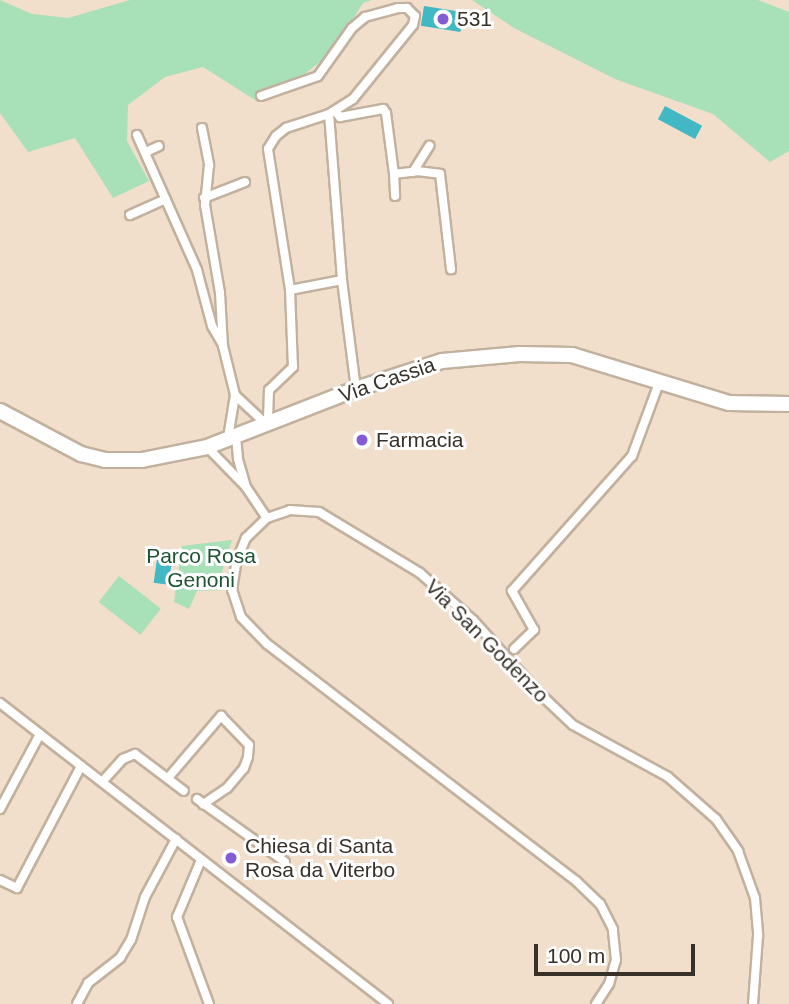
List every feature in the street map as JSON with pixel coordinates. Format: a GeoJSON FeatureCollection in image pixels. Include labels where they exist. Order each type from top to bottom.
{"type":"FeatureCollection","features":[{"type":"Feature","properties":{"kind":"main road","name":"Via Cassia"},"geometry":{"type":"LineString","coordinates":[[0,411],[70,450],[104,460],[142,460],[207,447],[356,389],[451,359],[520,354],[572,355],[729,403],[789,404]]}},
{"type":"Feature","properties":{"kind":"street"},"geometry":{"type":"LineString","coordinates":[[261,96],[318,76],[352,28],[365,17],[398,8],[412,11],[415,16],[413,24],[353,99],[332,113],[286,128],[276,136],[268,149],[290,290],[293,367],[269,390],[267,424]]}},
{"type":"Feature","properties":{"kind":"street"},"geometry":{"type":"LineString","coordinates":[[332,113],[340,117],[383,109],[386,113],[395,196]]}},
{"type":"Feature","properties":{"kind":"street"},"geometry":{"type":"LineString","coordinates":[[332,113],[342,280],[356,389]]}},
{"type":"Feature","properties":{"kind":"street"},"geometry":{"type":"LineString","coordinates":[[202,128],[209,165],[204,198],[220,293],[223,346],[235,395],[232,438],[246,487]]}},
{"type":"Feature","properties":{"kind":"street"},"geometry":{"type":"LineString","coordinates":[[137,135],[200,277],[212,327],[223,346]]}},
{"type":"Feature","properties":{"kind":"street"},"geometry":{"type":"LineString","coordinates":[[146,152],[159,146]]}},
{"type":"Feature","properties":{"kind":"street"},"geometry":{"type":"LineString","coordinates":[[413,172],[429,146]]}},
{"type":"Feature","properties":{"kind":"street"},"geometry":{"type":"LineString","coordinates":[[394,174],[440,174],[451,269]]}},
{"type":"Feature","properties":{"kind":"street"},"geometry":{"type":"LineString","coordinates":[[204,198],[245,182]]}},
{"type":"Feature","properties":{"kind":"street"},"geometry":{"type":"LineString","coordinates":[[130,215],[166,199]]}},
{"type":"Feature","properties":{"kind":"street"},"geometry":{"type":"LineString","coordinates":[[290,290],[342,280]]}},
{"type":"Feature","properties":{"kind":"street"},"geometry":{"type":"LineString","coordinates":[[514,649],[534,630],[512,591],[632,456],[659,383]]}},
{"type":"Feature","properties":{"kind":"street"},"geometry":{"type":"LineString","coordinates":[[235,395],[267,424]]}},
{"type":"Feature","properties":{"kind":"street"},"geometry":{"type":"LineString","coordinates":[[207,447],[246,487],[267,518],[244,540],[232,581],[235,605],[248,626],[589,892],[608,916],[616,944],[616,960],[611,979],[596,1004]]}},
{"type":"Feature","properties":{"kind":"street","name":"Via San Godenzo"},"geometry":{"type":"LineString","coordinates":[[267,518],[290,510],[318,512],[420,573],[473,620],[538,693],[573,725],[668,777],[716,819],[738,851],[755,898],[758,936],[753,1004]]}},
{"type":"Feature","properties":{"kind":"street"},"geometry":{"type":"LineString","coordinates":[[0,703],[388,1004]]}},
{"type":"Feature","properties":{"kind":"street"},"geometry":{"type":"LineString","coordinates":[[168,778],[221,716],[249,745],[248,757],[244,768],[227,788],[200,801],[285,862]]}},
{"type":"Feature","properties":{"kind":"street"},"geometry":{"type":"LineString","coordinates":[[0,809],[40,734]]}},
{"type":"Feature","properties":{"kind":"street"},"geometry":{"type":"LineString","coordinates":[[102,782],[123,759],[135,754],[184,792]]}},
{"type":"Feature","properties":{"kind":"street"},"geometry":{"type":"LineString","coordinates":[[0,880],[17,888],[81,766]]}},
{"type":"Feature","properties":{"kind":"street"},"geometry":{"type":"LineString","coordinates":[[77,1004],[88,983],[120,958],[131,940],[145,897],[176,839]]}},
{"type":"Feature","properties":{"kind":"street"},"geometry":{"type":"LineString","coordinates":[[201,860],[177,914],[209,1004]]}},
{"type":"Feature","properties":{"kind":"green space"},"geometry":{"type":"Polygon","coordinates":[[[0,0],[32,14],[68,18],[130,0],[372,0],[363,3],[330,54],[278,95],[255,100],[203,67],[165,77],[128,105],[127,141],[149,181],[113,198],[75,138],[28,152],[0,113],[0,0]]]}},
{"type":"Feature","properties":{"kind":"green space"},"geometry":{"type":"Polygon","coordinates":[[[472,0],[758,0],[789,12],[789,151],[770,162],[713,114],[615,79],[514,28],[472,0]]]}},
{"type":"Feature","properties":{"kind":"green space","name":"Parco Rosa Genoni"},"geometry":{"type":"Polygon","coordinates":[[[232,540],[220,579],[220,590],[197,591],[189,609],[174,602],[182,546],[232,540]]]}},
{"type":"Feature","properties":{"kind":"green space"},"geometry":{"type":"Polygon","coordinates":[[[119,576],[161,609],[140,635],[99,602],[119,576]]]}},
{"type":"Feature","properties":{"kind":"water","name":"531"},"geometry":{"type":"Polygon","coordinates":[[[424,6],[464,12],[460,32],[421,26],[424,6]]]}},
{"type":"Feature","properties":{"kind":"water"},"geometry":{"type":"Polygon","coordinates":[[[665,106],[702,126],[695,139],[658,119],[665,106]]]}},
{"type":"Feature","properties":{"kind":"water"},"geometry":{"type":"Polygon","coordinates":[[[158,552],[173,554],[169,585],[154,583],[158,552]]]}},
{"type":"Feature","properties":{"kind":"place","name":"531"},"geometry":{"type":"Point","coordinates":[443,19]}},
{"type":"Feature","properties":{"kind":"place","name":"Farmacia"},"geometry":{"type":"Point","coordinates":[362,440]}},
{"type":"Feature","properties":{"kind":"place","name":"Chiesa di Santa Rosa da Viterbo"},"geometry":{"type":"Point","coordinates":[231,858]}}]}
